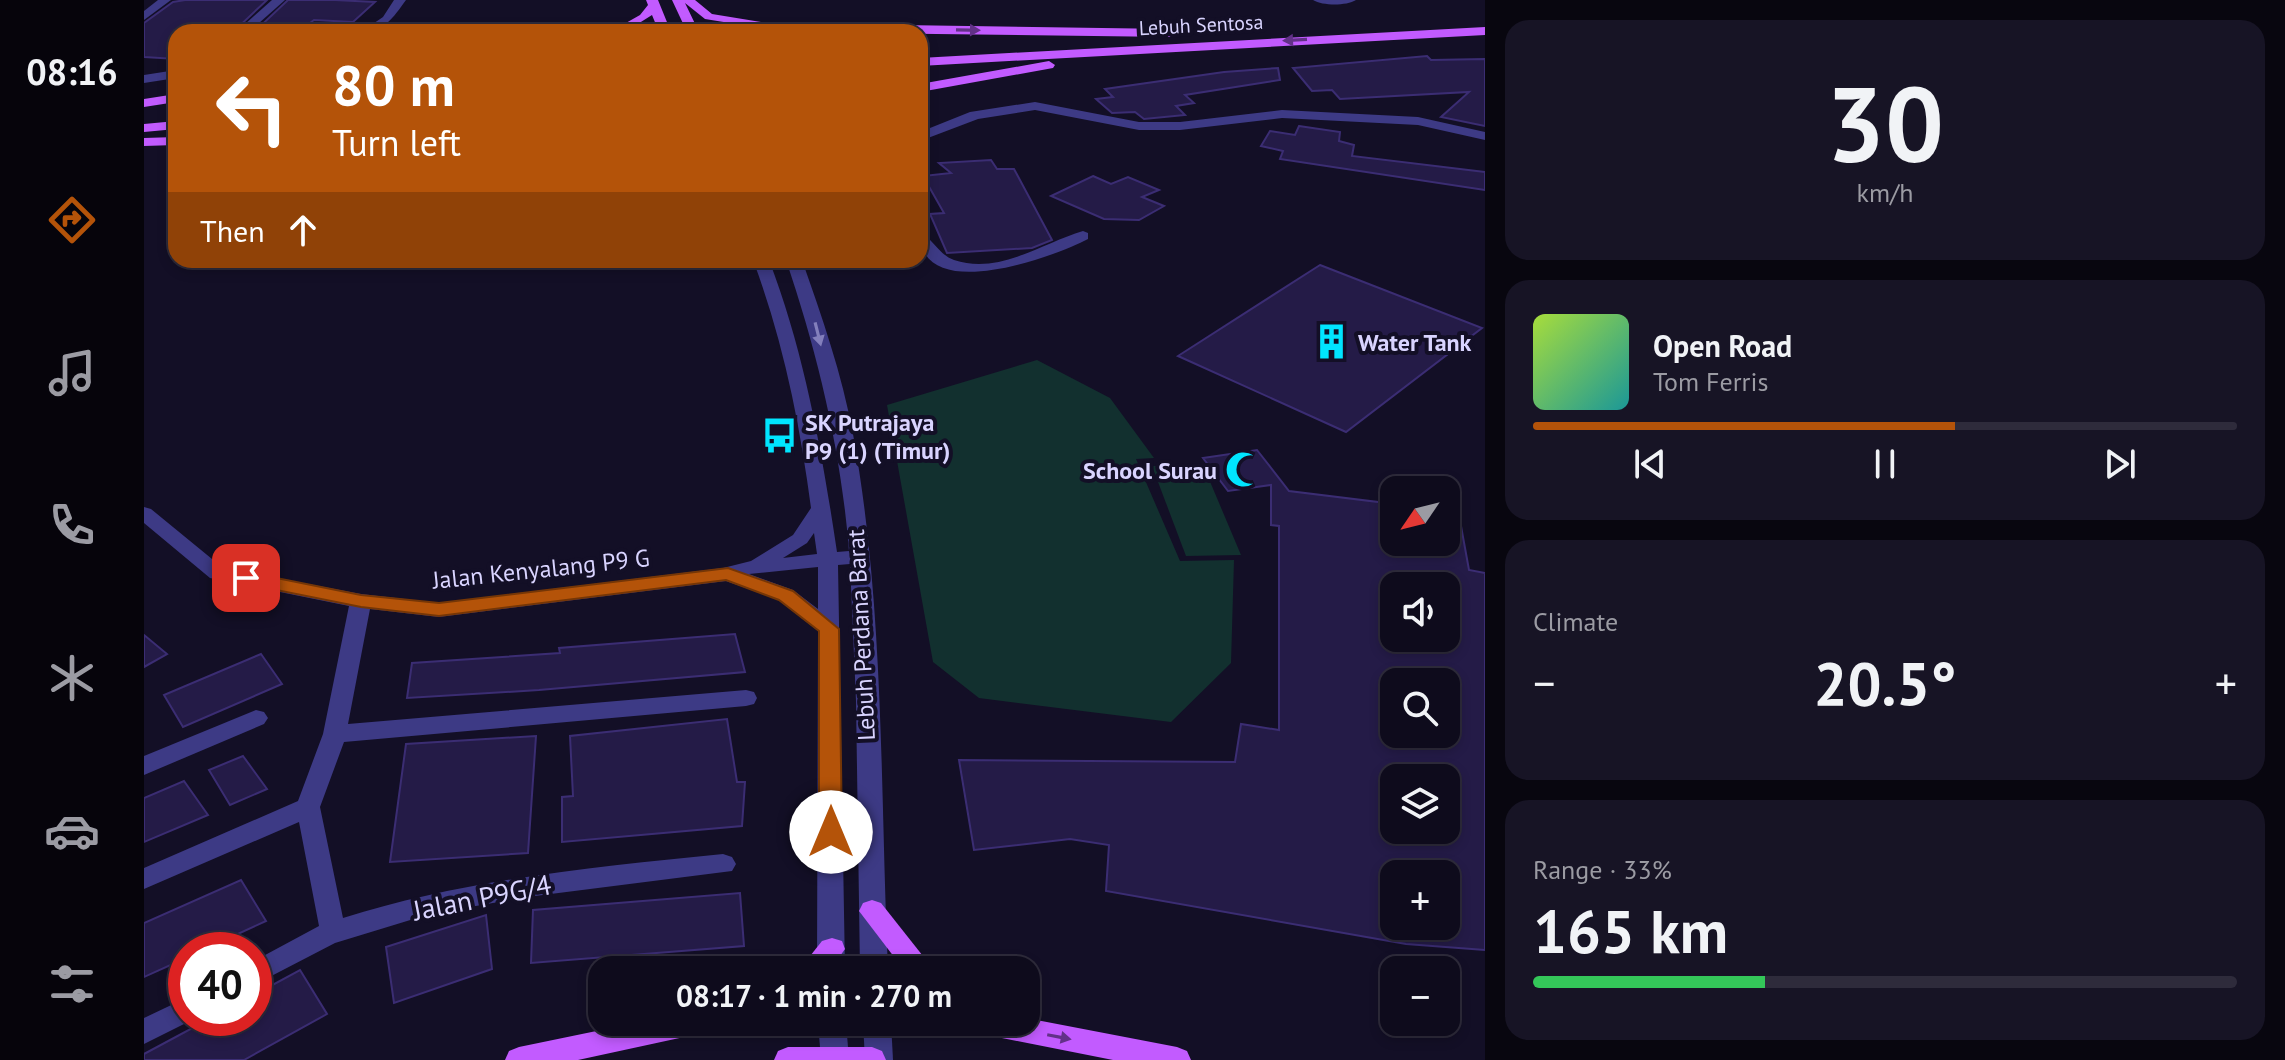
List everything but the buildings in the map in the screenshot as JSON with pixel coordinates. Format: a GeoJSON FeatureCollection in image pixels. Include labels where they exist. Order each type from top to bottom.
{"type":"FeatureCollection","features":[{"type":"Feature","properties":{"kind":"main road"},"geometry":{"type":"LineString","coordinates":[[678,0],[689,24]]}},
{"type":"Feature","properties":{"kind":"main road"},"geometry":{"type":"LineString","coordinates":[[688,0],[709,17],[760,24]]}},
{"type":"Feature","properties":{"kind":"main road"},"geometry":{"type":"LineString","coordinates":[[631,24],[644,17],[653,3]]}},
{"type":"Feature","properties":{"kind":"main road"},"geometry":{"type":"LineString","coordinates":[[653,3],[662,24]]}},
{"type":"Feature","properties":{"kind":"main road","name":"Lebuh Sentosa"},"geometry":{"type":"LineString","coordinates":[[1235,30],[1485,20]]}},
{"type":"Feature","properties":{"kind":"main road"},"geometry":{"type":"LineString","coordinates":[[928,31],[1171,33]]}},
{"type":"Feature","properties":{"kind":"main road","name":"Lebuh Sentosa"},"geometry":{"type":"LineString","coordinates":[[928,61],[1160,46],[1485,31]]}},
{"type":"Feature","properties":{"kind":"main road","name":"Lebuh Sentosa"},"geometry":{"type":"LineString","coordinates":[[928,49],[1187,32]]}},
{"type":"Feature","properties":{"kind":"main road"},"geometry":{"type":"LineString","coordinates":[[928,86],[1160,46]]}},
{"type":"Feature","properties":{"kind":"main road"},"geometry":{"type":"LineString","coordinates":[[144,103],[168,99]]}},
{"type":"Feature","properties":{"kind":"main road"},"geometry":{"type":"LineString","coordinates":[[144,115],[168,113]]}},
{"type":"Feature","properties":{"kind":"main road"},"geometry":{"type":"LineString","coordinates":[[144,128],[168,126]]}},
{"type":"Feature","properties":{"kind":"main road"},"geometry":{"type":"LineString","coordinates":[[144,142],[168,141]]}},
{"type":"Feature","properties":{"kind":"main road"},"geometry":{"type":"LineString","coordinates":[[872,911],[909,956]]}},
{"type":"Feature","properties":{"kind":"main road"},"geometry":{"type":"LineString","coordinates":[[1040,1033],[1177,1060]]}},
{"type":"Feature","properties":{"kind":"main road"},"geometry":{"type":"LineString","coordinates":[[519,1060],[632,1036]]}},
{"type":"Feature","properties":{"kind":"main road"},"geometry":{"type":"LineString","coordinates":[[788,1060],[872,1060]]}},
{"type":"Feature","properties":{"kind":"street"},"geometry":{"type":"LineString","coordinates":[[144,17],[165,0]]}},
{"type":"Feature","properties":{"kind":"street"},"geometry":{"type":"LineString","coordinates":[[251,24],[279,0]]}},
{"type":"Feature","properties":{"kind":"street"},"geometry":{"type":"LineString","coordinates":[[379,24],[387,19],[400,0]]}},
{"type":"Feature","properties":{"kind":"street"},"geometry":{"type":"LineString","coordinates":[[1319,0],[1350,0]]}},
{"type":"Feature","properties":{"kind":"street"},"geometry":{"type":"LineString","coordinates":[[144,79],[168,75]]}},
{"type":"Feature","properties":{"kind":"street"},"geometry":{"type":"LineString","coordinates":[[928,134],[975,115],[1035,106],[1139,126],[1180,126],[1282,114],[1418,121],[1485,136]]}},
{"type":"Feature","properties":{"kind":"street"},"geometry":{"type":"LineString","coordinates":[[928,254],[950,266],[1034,260],[1083,236]]}},
{"type":"Feature","properties":{"kind":"street","name":"Lebuh Perdana Barat"},"geometry":{"type":"LineString","coordinates":[[764,268],[776,300],[810,432],[828,565],[832,956]]}},
{"type":"Feature","properties":{"kind":"street","name":"Lebuh Perdana Barat"},"geometry":{"type":"LineString","coordinates":[[797,268],[808,295],[842,427],[862,563],[874,956]]}},
{"type":"Feature","properties":{"kind":"street"},"geometry":{"type":"LineString","coordinates":[[738,573],[800,539],[820,509]]}},
{"type":"Feature","properties":{"kind":"street","name":"Jalan Kenyalang P9 G"},"geometry":{"type":"LineString","coordinates":[[144,513],[217,573],[361,601],[439,610],[738,573],[862,563]]}},
{"type":"Feature","properties":{"kind":"street"},"geometry":{"type":"LineString","coordinates":[[738,573],[786,595],[829,629]]}},
{"type":"Feature","properties":{"kind":"street"},"geometry":{"type":"LineString","coordinates":[[333,932],[308,807],[335,734],[361,601]]}},
{"type":"Feature","properties":{"kind":"street"},"geometry":{"type":"LineString","coordinates":[[335,734],[746,698]]}},
{"type":"Feature","properties":{"kind":"street"},"geometry":{"type":"LineString","coordinates":[[144,766],[256,718]]}},
{"type":"Feature","properties":{"kind":"street"},"geometry":{"type":"LineString","coordinates":[[144,879],[308,807]]}},
{"type":"Feature","properties":{"kind":"street","name":"Jalan P9G/4"},"geometry":{"type":"LineString","coordinates":[[272,964],[333,932],[440,901],[549,882],[723,864]]}},
{"type":"Feature","properties":{"kind":"street"},"geometry":{"type":"LineString","coordinates":[[144,1032],[168,1019]]}},
{"type":"Feature","properties":{"kind":"street"},"geometry":{"type":"LineString","coordinates":[[833,1036],[835,1059]]}},
{"type":"Feature","properties":{"kind":"street"},"geometry":{"type":"LineString","coordinates":[[878,1036],[879,1060]]}},
{"type":"Feature","properties":{"kind":"green space"},"geometry":{"type":"Polygon","coordinates":[[[1037,360],[1110,398],[1154,458],[1136,459],[1180,561],[1234,560],[1231,663],[1171,722],[979,698],[933,662],[887,405],[1037,360]]]}},
{"type":"Feature","properties":{"kind":"green space"},"geometry":{"type":"Polygon","coordinates":[[[1203,465],[1241,555],[1186,556],[1152,466],[1203,465]]]}},
{"type":"Feature","properties":{"kind":"place","name":"Water Tank"},"geometry":{"type":"Point","coordinates":[1332,342]}},
{"type":"Feature","properties":{"kind":"place","name":"SK Putrajaya P9 (1) (Timur)"},"geometry":{"type":"Point","coordinates":[779,436]}},
{"type":"Feature","properties":{"kind":"place","name":"School Surau"},"geometry":{"type":"Point","coordinates":[1243,470]}},
{"type":"Feature","properties":{"kind":"route"},"geometry":{"type":"LineString","coordinates":[[246,578],[361,601],[439,610],[728,574],[786,595],[829,629],[831,832]]}}]}
